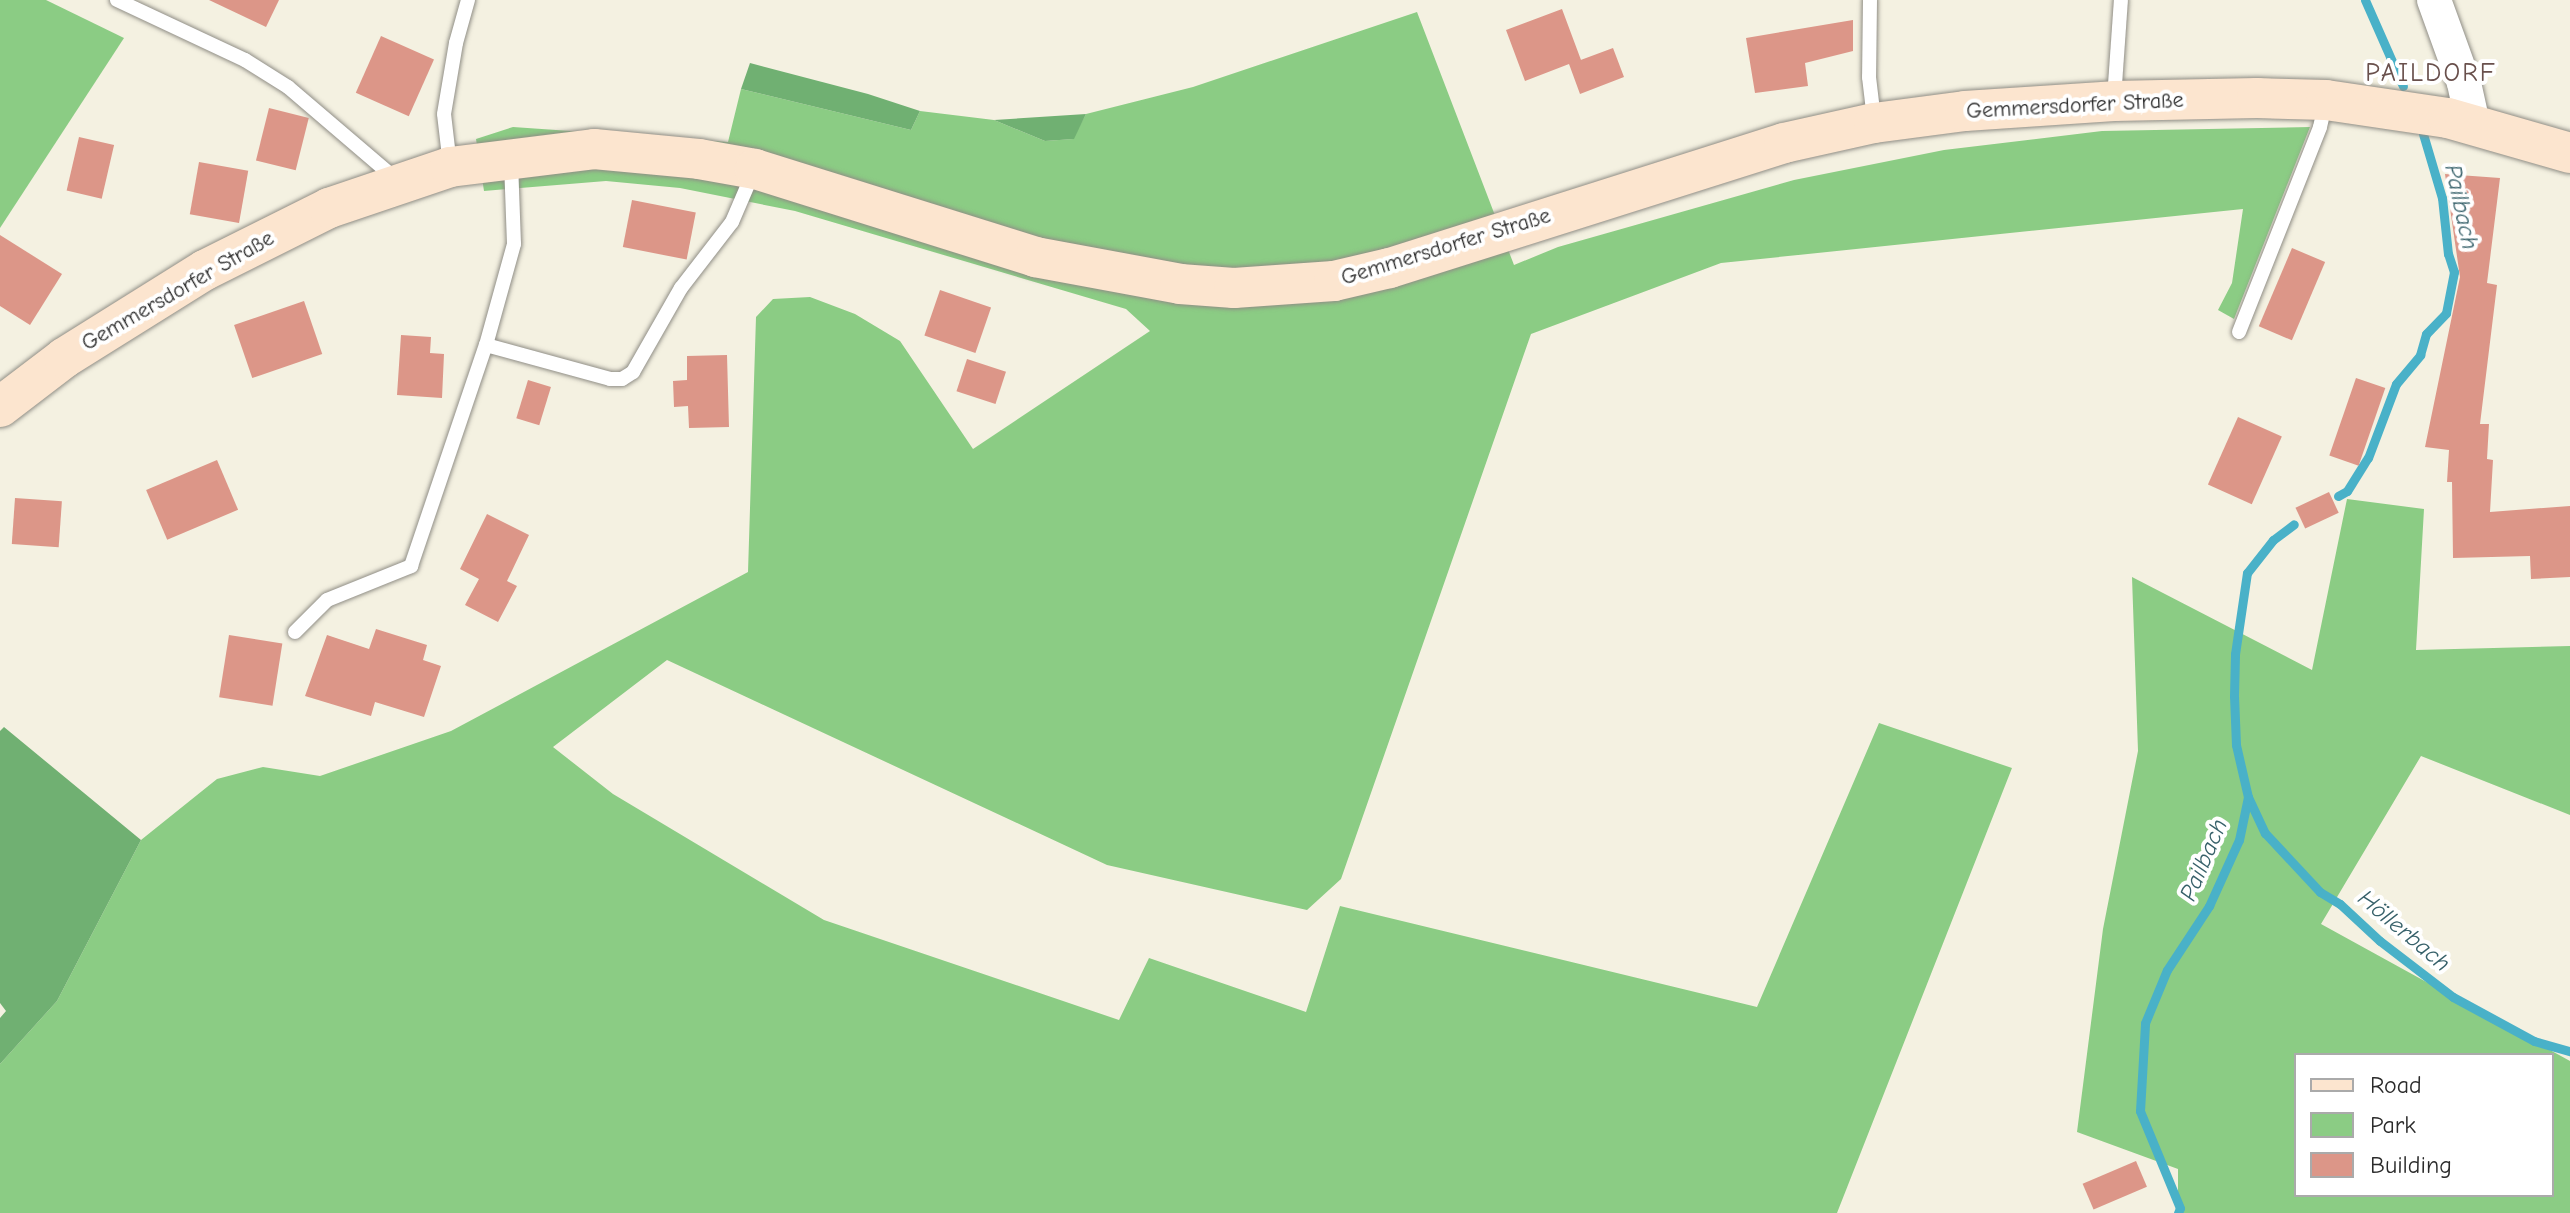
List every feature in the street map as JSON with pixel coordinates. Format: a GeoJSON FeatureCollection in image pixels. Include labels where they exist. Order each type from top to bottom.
{"type":"FeatureCollection","features":[{"type":"Feature","properties":{"kind":"main road","name":"Gemmersdorfer Straße"},"geometry":{"type":"LineString","coordinates":[[0,407],[64,358],[205,270],[329,208],[450,167],[594,149],[699,159],[755,169],[1035,257],[1180,284],[1281,287],[1334,281],[1390,268],[1784,143],[1874,123],[1965,111],[2114,101],[2326,100],[2383,106],[2473,124],[2570,153]]}},
{"type":"Feature","properties":{"kind":"street"},"geometry":{"type":"LineString","coordinates":[[2434,0],[2464,83],[2473,124]]}},
{"type":"Feature","properties":{"kind":"lane"},"geometry":{"type":"LineString","coordinates":[[117,0],[245,60],[288,87],[400,182]]}},
{"type":"Feature","properties":{"kind":"lane"},"geometry":{"type":"LineString","coordinates":[[450,167],[444,114],[456,43],[468,0]]}},
{"type":"Feature","properties":{"kind":"lane"},"geometry":{"type":"LineString","coordinates":[[1870,0],[1869,77],[1874,123]]}},
{"type":"Feature","properties":{"kind":"lane"},"geometry":{"type":"LineString","coordinates":[[2114,101],[2121,0]]}},
{"type":"Feature","properties":{"kind":"lane"},"geometry":{"type":"LineString","coordinates":[[2239,332],[2320,127],[2326,100]]}},
{"type":"Feature","properties":{"kind":"lane"},"geometry":{"type":"LineString","coordinates":[[295,632],[327,600],[411,566],[486,345],[514,244],[510,158]]}},
{"type":"Feature","properties":{"kind":"lane"},"geometry":{"type":"LineString","coordinates":[[486,345],[610,379],[622,379],[633,372],[681,288],[719,243],[732,222],[755,169]]}},
{"type":"Feature","properties":{"kind":"green space"},"geometry":{"type":"Polygon","coordinates":[[[0,0],[46,0],[124,38],[0,228],[0,0]]]}},
{"type":"Feature","properties":{"kind":"green space"},"geometry":{"type":"Polygon","coordinates":[[[1417,12],[1514,265],[1558,247],[1794,180],[1944,150],[2102,131],[2310,127],[2234,319],[2218,310],[2232,283],[2243,209],[1721,263],[1531,334],[1341,879],[1307,910],[1107,865],[667,660],[553,747],[613,794],[824,920],[1119,1020],[1149,958],[1306,1012],[1340,906],[1757,1007],[1879,723],[2012,768],[1837,1213],[0,1213],[0,1064],[57,1001],[141,840],[217,779],[263,767],[320,776],[451,731],[748,572],[756,317],[773,299],[810,297],[855,314],[900,341],[973,449],[1150,331],[1126,309],[795,211],[680,188],[606,181],[484,191],[476,139],[513,127],[728,142],[741,89],[911,130],[920,111],[994,120],[1045,141],[1073,139],[1086,114],[1193,87],[1417,12]]]}},
{"type":"Feature","properties":{"kind":"green space"},"geometry":{"type":"Polygon","coordinates":[[[750,63],[920,111],[911,130],[741,89],[750,63]]]}},
{"type":"Feature","properties":{"kind":"green space"},"geometry":{"type":"Polygon","coordinates":[[[1086,114],[1074,139],[1045,141],[994,120],[1086,114]]]}},
{"type":"Feature","properties":{"kind":"green space"},"geometry":{"type":"Polygon","coordinates":[[[2347,499],[2424,509],[2416,650],[2570,646],[2570,815],[2421,756],[2321,924],[2570,1061],[2570,1213],[2178,1213],[2178,1169],[2077,1132],[2103,929],[2138,751],[2132,577],[2312,670],[2347,499]]]}},
{"type":"Feature","properties":{"kind":"green space"},"geometry":{"type":"Polygon","coordinates":[[[4,727],[141,840],[57,1001],[0,1064],[0,1018],[6,1011],[0,1003],[0,731],[4,727]]]}},
{"type":"Feature","properties":{"kind":"building"},"geometry":{"type":"Polygon","coordinates":[[[209,0],[279,0],[266,27],[209,0]]]}},
{"type":"Feature","properties":{"kind":"building"},"geometry":{"type":"Polygon","coordinates":[[[1562,9],[1581,60],[1613,48],[1624,77],[1580,94],[1569,64],[1525,81],[1506,30],[1562,9]]]}},
{"type":"Feature","properties":{"kind":"building"},"geometry":{"type":"Polygon","coordinates":[[[1853,20],[1853,51],[1805,63],[1808,86],[1755,93],[1746,38],[1853,20]]]}},
{"type":"Feature","properties":{"kind":"building"},"geometry":{"type":"Polygon","coordinates":[[[381,36],[434,60],[409,116],[356,93],[381,36]]]}},
{"type":"Feature","properties":{"kind":"building"},"geometry":{"type":"Polygon","coordinates":[[[269,108],[309,118],[296,170],[256,160],[269,108]]]}},
{"type":"Feature","properties":{"kind":"building"},"geometry":{"type":"Polygon","coordinates":[[[79,137],[114,145],[102,199],[67,191],[79,137]]]}},
{"type":"Feature","properties":{"kind":"building"},"geometry":{"type":"Polygon","coordinates":[[[199,162],[248,171],[239,223],[190,214],[199,162]]]}},
{"type":"Feature","properties":{"kind":"building"},"geometry":{"type":"Polygon","coordinates":[[[2445,174],[2500,178],[2487,283],[2497,285],[2480,424],[2489,424],[2487,459],[2493,460],[2490,512],[2570,506],[2570,577],[2531,579],[2530,556],[2453,558],[2452,482],[2447,482],[2449,450],[2425,447],[2460,277],[2445,174]]]}},
{"type":"Feature","properties":{"kind":"building"},"geometry":{"type":"Polygon","coordinates":[[[632,200],[696,212],[687,260],[623,247],[632,200]]]}},
{"type":"Feature","properties":{"kind":"building"},"geometry":{"type":"Polygon","coordinates":[[[0,235],[62,274],[30,325],[0,306],[0,235]]]}},
{"type":"Feature","properties":{"kind":"building"},"geometry":{"type":"Polygon","coordinates":[[[2292,248],[2325,262],[2292,340],[2259,326],[2292,248]]]}},
{"type":"Feature","properties":{"kind":"building"},"geometry":{"type":"Polygon","coordinates":[[[940,290],[991,308],[975,353],[924,335],[940,290]]]}},
{"type":"Feature","properties":{"kind":"building"},"geometry":{"type":"Polygon","coordinates":[[[304,301],[322,354],[252,378],[234,325],[304,301]]]}},
{"type":"Feature","properties":{"kind":"building"},"geometry":{"type":"Polygon","coordinates":[[[401,335],[431,337],[430,353],[444,354],[442,398],[397,395],[401,335]]]}},
{"type":"Feature","properties":{"kind":"building"},"geometry":{"type":"Polygon","coordinates":[[[727,355],[729,427],[689,428],[688,406],[674,407],[673,381],[687,380],[687,356],[727,355]]]}},
{"type":"Feature","properties":{"kind":"building"},"geometry":{"type":"Polygon","coordinates":[[[967,359],[1006,372],[995,404],[956,391],[967,359]]]}},
{"type":"Feature","properties":{"kind":"building"},"geometry":{"type":"Polygon","coordinates":[[[2356,378],[2385,388],[2359,466],[2329,456],[2356,378]]]}},
{"type":"Feature","properties":{"kind":"building"},"geometry":{"type":"Polygon","coordinates":[[[528,380],[551,387],[539,425],[516,418],[528,380]]]}},
{"type":"Feature","properties":{"kind":"building"},"geometry":{"type":"Polygon","coordinates":[[[2238,417],[2282,437],[2252,504],[2208,485],[2238,417]]]}},
{"type":"Feature","properties":{"kind":"building"},"geometry":{"type":"Polygon","coordinates":[[[217,460],[238,510],[167,540],[146,490],[217,460]]]}},
{"type":"Feature","properties":{"kind":"building"},"geometry":{"type":"Polygon","coordinates":[[[2329,492],[2339,513],[2305,528],[2295,508],[2329,492]]]}},
{"type":"Feature","properties":{"kind":"building"},"geometry":{"type":"Polygon","coordinates":[[[15,498],[62,501],[59,547],[12,544],[15,498]]]}},
{"type":"Feature","properties":{"kind":"building"},"geometry":{"type":"Polygon","coordinates":[[[487,514],[529,535],[507,581],[517,586],[498,622],[465,605],[479,579],[460,569],[487,514]]]}},
{"type":"Feature","properties":{"kind":"building"},"geometry":{"type":"Polygon","coordinates":[[[376,629],[427,645],[423,660],[441,666],[424,717],[375,702],[371,716],[305,696],[327,635],[369,649],[376,629]]]}},
{"type":"Feature","properties":{"kind":"building"},"geometry":{"type":"Polygon","coordinates":[[[229,635],[282,643],[272,706],[219,697],[229,635]]]}},
{"type":"Feature","properties":{"kind":"building"},"geometry":{"type":"Polygon","coordinates":[[[2136,1161],[2147,1187],[2094,1209],[2083,1184],[2136,1161]]]}},
{"type":"Feature","properties":{"kind":"waterway","name":"Pailbach"},"geometry":{"type":"LineString","coordinates":[[2365,0],[2403,86]]}},
{"type":"Feature","properties":{"kind":"waterway","name":"Pailbach"},"geometry":{"type":"LineString","coordinates":[[2338,496],[2347,491],[2368,458],[2396,384],[2420,355],[2426,334],[2446,313],[2454,272],[2448,254],[2442,198],[2423,134]]}},
{"type":"Feature","properties":{"kind":"waterway","name":"Pailbach"},"geometry":{"type":"LineString","coordinates":[[2178,1213],[2180,1208],[2140,1111],[2145,1023],[2167,970],[2209,906],[2239,840],[2248,797],[2236,745],[2235,654],[2247,573],[2273,540],[2294,524]]}},
{"type":"Feature","properties":{"kind":"waterway","name":"Höllerbach"},"geometry":{"type":"LineString","coordinates":[[2248,797],[2265,833],[2320,892],[2340,904],[2380,941],[2453,997],[2534,1041],[2570,1051]]}},
{"type":"Feature","properties":{"kind":"district","name":"PAILDORF"},"geometry":{"type":"Point","coordinates":[2431,74]}}]}
